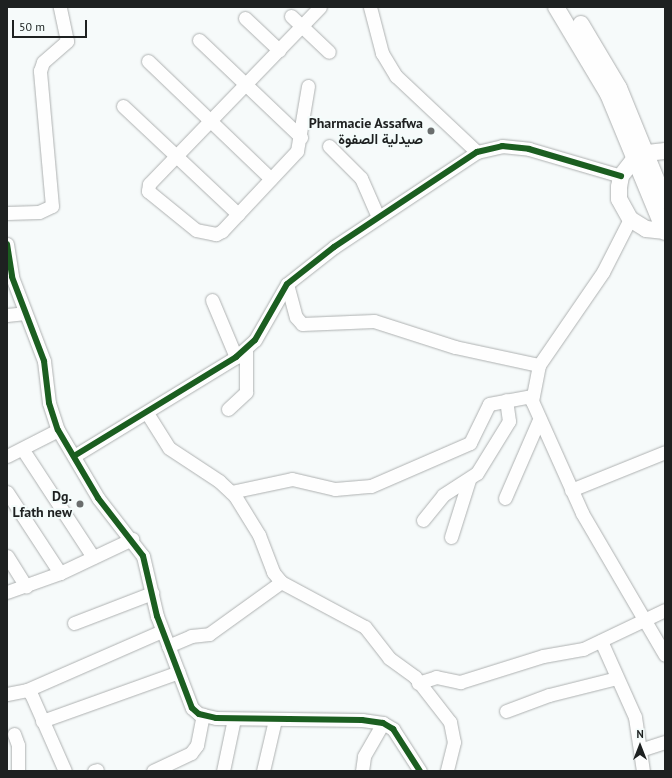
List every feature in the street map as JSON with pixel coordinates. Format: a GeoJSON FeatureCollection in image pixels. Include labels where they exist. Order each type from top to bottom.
{"type":"FeatureCollection","features":[{"type":"Feature","properties":{"kind":"main road"},"geometry":{"type":"LineString","coordinates":[[556,7],[599,75],[665,201]]}},
{"type":"Feature","properties":{"kind":"main road"},"geometry":{"type":"LineString","coordinates":[[569,7],[612,74],[640,155],[665,231],[646,229],[630,219],[619,199],[621,176],[640,155],[665,151]]}},
{"type":"Feature","properties":{"kind":"street"},"geometry":{"type":"LineString","coordinates":[[7,213],[39,212],[52,206],[40,70],[44,62],[67,41],[60,7]]}},
{"type":"Feature","properties":{"kind":"street"},"geometry":{"type":"LineString","coordinates":[[308,86],[301,137],[297,151],[222,231],[206,234],[196,230],[148,191],[149,184],[245,87],[320,7]]}},
{"type":"Feature","properties":{"kind":"street"},"geometry":{"type":"LineString","coordinates":[[370,7],[382,53],[396,76],[477,152]]}},
{"type":"Feature","properties":{"kind":"street"},"geometry":{"type":"LineString","coordinates":[[291,16],[303,25],[329,52]]}},
{"type":"Feature","properties":{"kind":"street"},"geometry":{"type":"LineString","coordinates":[[245,18],[279,50]]}},
{"type":"Feature","properties":{"kind":"street"},"geometry":{"type":"LineString","coordinates":[[199,40],[245,87],[301,137]]}},
{"type":"Feature","properties":{"kind":"street"},"geometry":{"type":"LineString","coordinates":[[148,61],[212,120],[271,179]]}},
{"type":"Feature","properties":{"kind":"street"},"geometry":{"type":"LineString","coordinates":[[123,106],[178,155],[238,214]]}},
{"type":"Feature","properties":{"kind":"street"},"geometry":{"type":"LineString","coordinates":[[329,146],[361,178],[378,217]]}},
{"type":"Feature","properties":{"kind":"street"},"geometry":{"type":"LineString","coordinates":[[74,456],[147,413],[240,353],[262,330],[287,284],[378,217],[477,152],[502,146],[529,149],[621,176]]}},
{"type":"Feature","properties":{"kind":"street"},"geometry":{"type":"LineString","coordinates":[[630,219],[603,272],[539,366],[532,396],[538,422],[571,490],[643,620],[665,655]]}},
{"type":"Feature","properties":{"kind":"street"},"geometry":{"type":"LineString","coordinates":[[7,244],[10,282],[25,313],[44,361],[49,403],[58,430],[98,498],[132,539],[143,556],[162,631],[179,672],[188,700],[204,716],[234,719],[362,720],[384,723],[394,729],[420,771]]}},
{"type":"Feature","properties":{"kind":"street"},"geometry":{"type":"LineString","coordinates":[[287,284],[296,317],[302,324],[369,320],[455,347],[539,366]]}},
{"type":"Feature","properties":{"kind":"street"},"geometry":{"type":"LineString","coordinates":[[212,300],[240,353],[246,392],[228,409]]}},
{"type":"Feature","properties":{"kind":"street"},"geometry":{"type":"LineString","coordinates":[[7,315],[25,313]]}},
{"type":"Feature","properties":{"kind":"street"},"geometry":{"type":"LineString","coordinates":[[231,492],[292,479],[335,489],[371,486],[470,443],[485,406],[506,400],[532,396]]}},
{"type":"Feature","properties":{"kind":"street"},"geometry":{"type":"LineString","coordinates":[[451,537],[469,480],[509,421],[506,400]]}},
{"type":"Feature","properties":{"kind":"street"},"geometry":{"type":"LineString","coordinates":[[147,413],[169,448],[231,492],[259,535],[273,572],[281,582],[365,627],[389,658],[418,683],[446,714],[453,732],[447,771]]}},
{"type":"Feature","properties":{"kind":"street"},"geometry":{"type":"LineString","coordinates":[[505,498],[538,422]]}},
{"type":"Feature","properties":{"kind":"street"},"geometry":{"type":"LineString","coordinates":[[7,456],[23,450],[58,430]]}},
{"type":"Feature","properties":{"kind":"street"},"geometry":{"type":"LineString","coordinates":[[23,450],[93,558]]}},
{"type":"Feature","properties":{"kind":"street"},"geometry":{"type":"LineString","coordinates":[[571,490],[665,452]]}},
{"type":"Feature","properties":{"kind":"street"},"geometry":{"type":"LineString","coordinates":[[423,520],[443,496],[469,480]]}},
{"type":"Feature","properties":{"kind":"street"},"geometry":{"type":"LineString","coordinates":[[7,492],[60,573]]}},
{"type":"Feature","properties":{"kind":"street"},"geometry":{"type":"LineString","coordinates":[[7,592],[60,573],[132,539]]}},
{"type":"Feature","properties":{"kind":"street"},"geometry":{"type":"LineString","coordinates":[[7,556],[26,586]]}},
{"type":"Feature","properties":{"kind":"street"},"geometry":{"type":"LineString","coordinates":[[168,646],[191,636],[209,634],[281,582]]}},
{"type":"Feature","properties":{"kind":"street"},"geometry":{"type":"LineString","coordinates":[[74,623],[152,593]]}},
{"type":"Feature","properties":{"kind":"street"},"geometry":{"type":"LineString","coordinates":[[418,683],[436,677],[460,682],[601,641],[665,610]]}},
{"type":"Feature","properties":{"kind":"street"},"geometry":{"type":"LineString","coordinates":[[7,694],[27,690],[162,631]]}},
{"type":"Feature","properties":{"kind":"street"},"geometry":{"type":"LineString","coordinates":[[601,641],[635,717],[643,771]]}},
{"type":"Feature","properties":{"kind":"street"},"geometry":{"type":"LineString","coordinates":[[42,721],[179,672]]}},
{"type":"Feature","properties":{"kind":"street"},"geometry":{"type":"LineString","coordinates":[[506,711],[549,695],[617,678]]}},
{"type":"Feature","properties":{"kind":"street"},"geometry":{"type":"LineString","coordinates":[[27,690],[65,771]]}},
{"type":"Feature","properties":{"kind":"street"},"geometry":{"type":"LineString","coordinates":[[153,771],[191,753],[197,745],[204,716]]}},
{"type":"Feature","properties":{"kind":"street"},"geometry":{"type":"LineString","coordinates":[[223,771],[234,719]]}},
{"type":"Feature","properties":{"kind":"street"},"geometry":{"type":"LineString","coordinates":[[264,771],[275,720]]}},
{"type":"Feature","properties":{"kind":"street"},"geometry":{"type":"LineString","coordinates":[[362,771],[364,756],[384,723]]}},
{"type":"Feature","properties":{"kind":"street"},"geometry":{"type":"LineString","coordinates":[[14,734],[18,745],[18,771]]}},
{"type":"Feature","properties":{"kind":"street"},"geometry":{"type":"LineString","coordinates":[[640,750],[665,742]]}},
{"type":"Feature","properties":{"kind":"cycle path"},"geometry":{"type":"LineString","coordinates":[[74,456],[236,357],[255,340],[287,284],[334,247],[477,152],[502,146],[529,149],[621,176]]}},
{"type":"Feature","properties":{"kind":"cycle path"},"geometry":{"type":"LineString","coordinates":[[7,244],[12,277],[44,361],[49,403],[58,430],[98,498],[143,556],[157,616],[192,708],[199,714],[216,718],[362,720],[383,723],[393,729],[420,771]]}},
{"type":"Feature","properties":{"kind":"place","name":"Pharmacie Assafwa صيدلية الصفوة"},"geometry":{"type":"Point","coordinates":[431,131]}},
{"type":"Feature","properties":{"kind":"place","name":"Dg. Lfath new"},"geometry":{"type":"Point","coordinates":[80,504]}}]}
